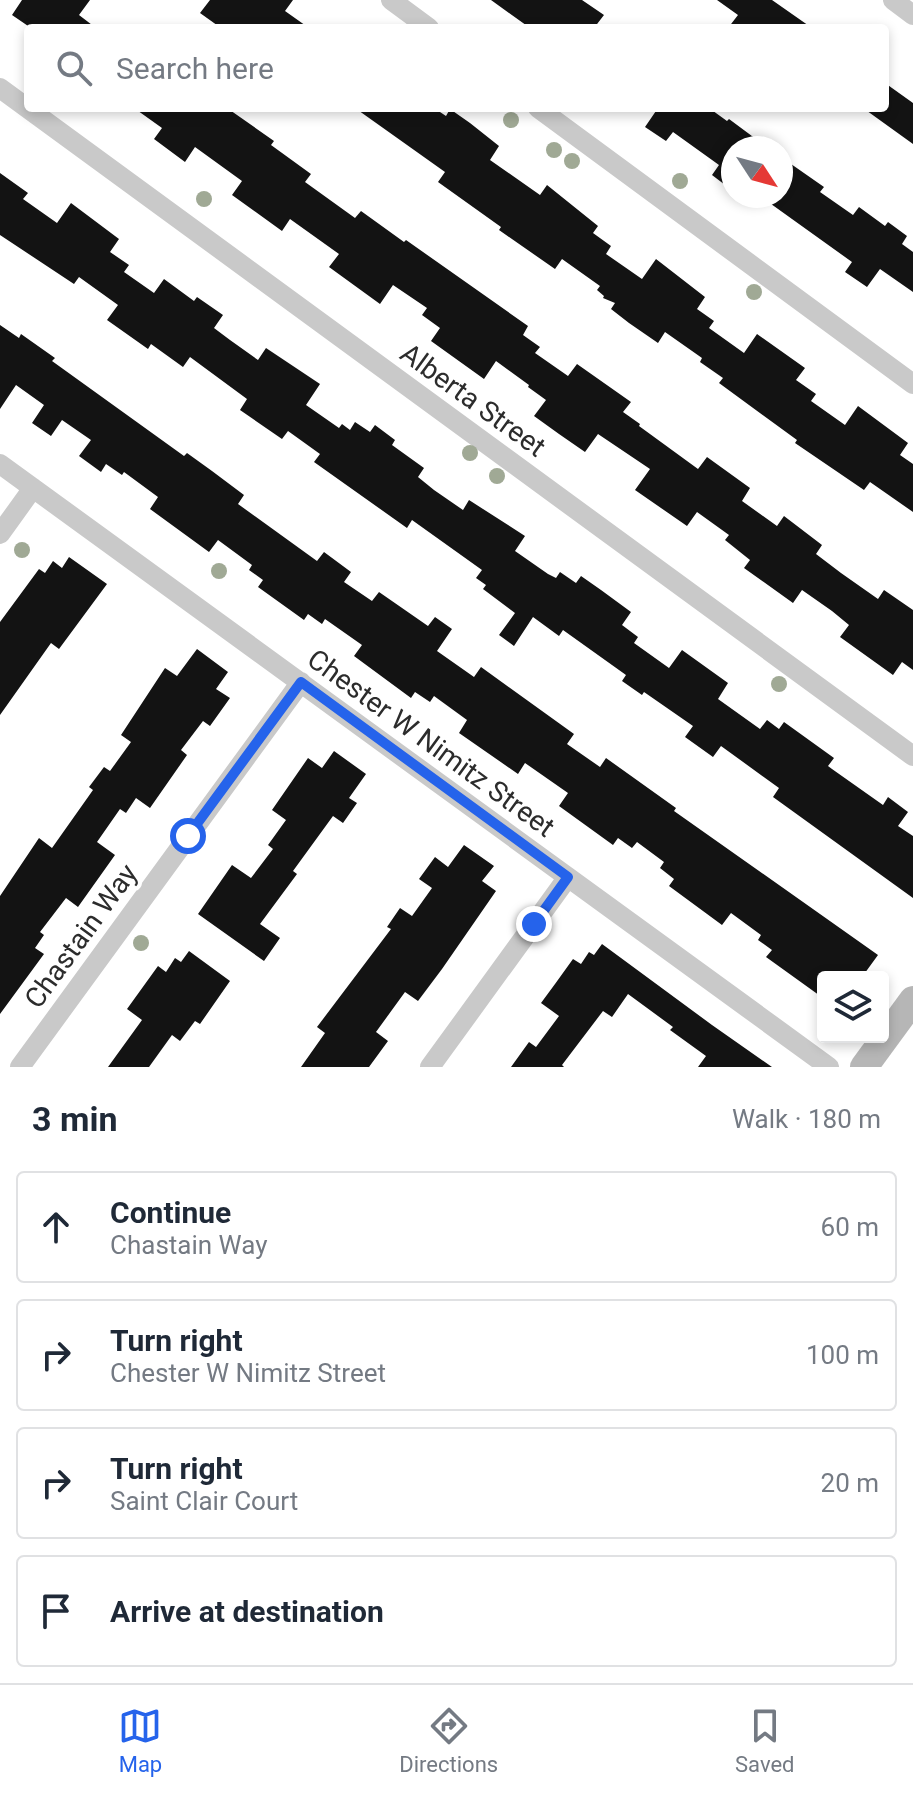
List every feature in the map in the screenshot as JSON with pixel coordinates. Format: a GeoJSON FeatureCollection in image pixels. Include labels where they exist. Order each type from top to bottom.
{"type":"FeatureCollection","features":[{"type":"Feature","properties":{"kind":"street"},"geometry":{"type":"LineString","coordinates":[[391,0],[424,24]]}},
{"type":"Feature","properties":{"kind":"street"},"geometry":{"type":"LineString","coordinates":[[893,0],[913,15]]}},
{"type":"Feature","properties":{"kind":"street","name":"Alberta Street"},"geometry":{"type":"LineString","coordinates":[[0,88],[24,106]]}},
{"type":"Feature","properties":{"kind":"street","name":"Alberta Street"},"geometry":{"type":"LineString","coordinates":[[33,112],[913,756]]}},
{"type":"Feature","properties":{"kind":"street"},"geometry":{"type":"LineString","coordinates":[[543,112],[913,384]]}},
{"type":"Feature","properties":{"kind":"street","name":"Chester W Nimitz Street"},"geometry":{"type":"LineString","coordinates":[[0,464],[829,1067]]}},
{"type":"Feature","properties":{"kind":"street"},"geometry":{"type":"LineString","coordinates":[[0,534],[33,488]]}},
{"type":"Feature","properties":{"kind":"street","name":"Chastain Way"},"geometry":{"type":"LineString","coordinates":[[20,1067],[301,682]]}},
{"type":"Feature","properties":{"kind":"street"},"geometry":{"type":"LineString","coordinates":[[430,1067],[568,877]]}},
{"type":"Feature","properties":{"kind":"street"},"geometry":{"type":"LineString","coordinates":[[864,1067],[913,1000]]}},
{"type":"Feature","properties":{"kind":"building"},"geometry":{"type":"Polygon","coordinates":[[[22,0],[90,0],[79,15],[91,24],[25,24],[12,15],[22,0]]]}},
{"type":"Feature","properties":{"kind":"building"},"geometry":{"type":"Polygon","coordinates":[[[210,0],[293,0],[285,11],[303,24],[215,24],[200,13],[210,0]]]}},
{"type":"Feature","properties":{"kind":"building"},"geometry":{"type":"Polygon","coordinates":[[[491,0],[582,0],[604,15],[597,24],[524,24],[491,0]]]}},
{"type":"Feature","properties":{"kind":"building"},"geometry":{"type":"Polygon","coordinates":[[[717,0],[772,0],[806,24],[731,24],[738,15],[717,0]]]}},
{"type":"Feature","properties":{"kind":"building"},"geometry":{"type":"Polygon","coordinates":[[[889,86],[913,103],[913,144],[869,112],[889,112],[889,86]]]}},
{"type":"Feature","properties":{"kind":"building"},"geometry":{"type":"Polygon","coordinates":[[[140,112],[233,112],[274,141],[271,145],[311,174],[305,182],[355,218],[361,211],[404,242],[406,240],[528,326],[523,335],[540,347],[535,353],[568,376],[577,364],[631,402],[623,412],[639,426],[698,469],[707,457],[750,488],[742,501],[777,526],[784,516],[822,545],[816,554],[841,573],[878,599],[884,590],[913,610],[913,670],[902,662],[893,675],[840,637],[849,625],[832,611],[802,590],[793,603],[744,568],[750,560],[725,540],[729,535],[697,512],[687,526],[635,490],[650,469],[598,434],[585,452],[559,434],[534,416],[546,400],[529,385],[496,361],[484,379],[431,341],[440,328],[422,315],[427,308],[393,285],[380,304],[329,267],[339,254],[290,219],[282,231],[232,195],[242,181],[195,147],[185,162],[154,139],[162,128],[140,112]]]}},
{"type":"Feature","properties":{"kind":"building"},"geometry":{"type":"Polygon","coordinates":[[[361,112],[440,112],[446,116],[448,112],[454,112],[470,123],[499,146],[490,160],[540,195],[547,185],[598,226],[593,233],[611,246],[606,254],[642,279],[656,259],[705,297],[697,309],[714,321],[709,328],[744,353],[757,334],[805,368],[796,380],[816,394],[811,401],[845,425],[858,406],[908,443],[900,455],[913,464],[913,512],[870,482],[864,490],[795,443],[797,440],[719,383],[723,378],[700,362],[702,358],[665,332],[658,343],[629,323],[611,309],[615,303],[603,298],[597,290],[600,286],[562,259],[555,269],[499,230],[501,227],[438,182],[445,172],[361,112]]]}},
{"type":"Feature","properties":{"kind":"building"},"geometry":{"type":"Polygon","coordinates":[[[655,112],[715,112],[752,136],[721,136],[721,182],[712,175],[719,165],[673,132],[666,141],[645,127],[655,112]]]}},
{"type":"Feature","properties":{"kind":"building"},"geometry":{"type":"Polygon","coordinates":[[[793,165],[824,187],[820,192],[853,215],[859,207],[885,226],[888,222],[907,236],[902,244],[913,252],[913,292],[880,269],[867,287],[845,272],[852,262],[777,208],[793,208],[793,165]]]}},
{"type":"Feature","properties":{"kind":"building"},"geometry":{"type":"Polygon","coordinates":[[[0,173],[28,193],[23,199],[57,223],[71,203],[119,239],[110,252],[129,265],[124,272],[154,293],[164,279],[194,301],[197,297],[223,315],[214,328],[258,360],[266,348],[320,384],[306,405],[339,428],[342,424],[350,430],[355,422],[370,432],[375,425],[395,440],[392,445],[424,468],[418,477],[434,490],[463,510],[469,500],[525,536],[515,551],[548,574],[556,578],[560,572],[576,583],[581,576],[631,612],[622,625],[638,637],[634,643],[669,668],[682,650],[728,683],[718,699],[760,729],[767,720],[779,729],[784,722],[834,758],[828,766],[832,769],[883,805],[888,797],[908,812],[898,826],[913,836],[913,898],[773,797],[779,788],[721,746],[713,757],[685,737],[693,726],[644,692],[642,695],[622,681],[626,675],[563,630],[559,636],[533,617],[514,646],[499,635],[515,613],[483,589],[486,585],[476,578],[482,570],[412,520],[407,528],[314,462],[320,454],[288,431],[282,439],[240,410],[247,399],[190,357],[183,367],[151,344],[148,349],[107,320],[118,305],[79,277],[74,284],[0,235],[0,173]]]}},
{"type":"Feature","properties":{"kind":"building"},"geometry":{"type":"Polygon","coordinates":[[[0,325],[19,338],[21,334],[55,358],[52,361],[184,456],[187,453],[212,471],[244,495],[238,504],[317,561],[324,552],[351,572],[344,582],[372,601],[379,592],[428,626],[435,617],[452,629],[437,651],[474,677],[481,667],[574,734],[567,744],[600,767],[606,758],[676,808],[674,811],[878,955],[866,971],[817,971],[817,994],[766,957],[772,950],[758,940],[761,935],[731,913],[722,925],[669,886],[674,879],[660,868],[664,862],[637,842],[632,848],[618,838],[613,845],[559,806],[568,793],[525,763],[518,774],[459,733],[467,720],[434,696],[430,702],[415,692],[411,698],[354,656],[362,645],[325,619],[322,624],[308,614],[304,620],[258,587],[263,580],[249,570],[252,565],[218,540],[209,552],[150,509],[158,497],[124,472],[122,475],[106,464],[101,472],[79,456],[91,440],[62,420],[51,436],[32,423],[44,405],[16,385],[0,409],[0,325]]]}},
{"type":"Feature","properties":{"kind":"building"},"geometry":{"type":"Polygon","coordinates":[[[69,557],[107,584],[59,649],[51,643],[0,715],[0,622],[39,569],[45,573],[53,561],[62,568],[69,557]]]}},
{"type":"Feature","properties":{"kind":"building"},"geometry":{"type":"Polygon","coordinates":[[[197,649],[228,672],[216,689],[230,698],[210,726],[203,721],[181,750],[187,755],[150,808],[136,798],[126,813],[120,809],[97,842],[115,855],[78,907],[66,898],[40,932],[44,935],[35,948],[44,954],[0,1014],[0,896],[39,838],[52,848],[93,790],[89,787],[104,767],[110,771],[131,742],[121,735],[165,668],[177,676],[197,649]]]}},
{"type":"Feature","properties":{"kind":"building"},"geometry":{"type":"Polygon","coordinates":[[[334,751],[366,774],[349,798],[357,803],[343,823],[333,816],[293,871],[297,874],[260,924],[280,938],[264,961],[198,914],[232,865],[251,878],[273,849],[268,845],[286,820],[272,810],[308,758],[322,768],[334,751]]]}},
{"type":"Feature","properties":{"kind":"building"},"geometry":{"type":"Polygon","coordinates":[[[464,845],[494,866],[482,881],[496,891],[442,969],[418,1001],[405,992],[376,1032],[388,1041],[369,1067],[301,1067],[325,1033],[317,1027],[391,929],[387,927],[400,908],[412,916],[432,888],[419,879],[435,857],[448,867],[464,845]]]}},
{"type":"Feature","properties":{"kind":"building"},"geometry":{"type":"Polygon","coordinates":[[[602,944],[772,1067],[698,1067],[706,1056],[628,994],[612,1017],[603,1011],[562,1065],[564,1067],[511,1067],[529,1042],[536,1047],[559,1016],[541,1003],[573,959],[581,964],[589,952],[594,955],[602,944]]]}},
{"type":"Feature","properties":{"kind":"building"},"geometry":{"type":"Polygon","coordinates":[[[189,951],[230,981],[200,1024],[195,1021],[180,1041],[172,1035],[149,1067],[108,1067],[142,1020],[127,1009],[158,966],[166,972],[175,958],[181,962],[189,951]]]}},
{"type":"Feature","properties":{"kind":"route"},"geometry":{"type":"LineString","coordinates":[[188,836],[301,682],[568,877],[534,924]]}}]}
